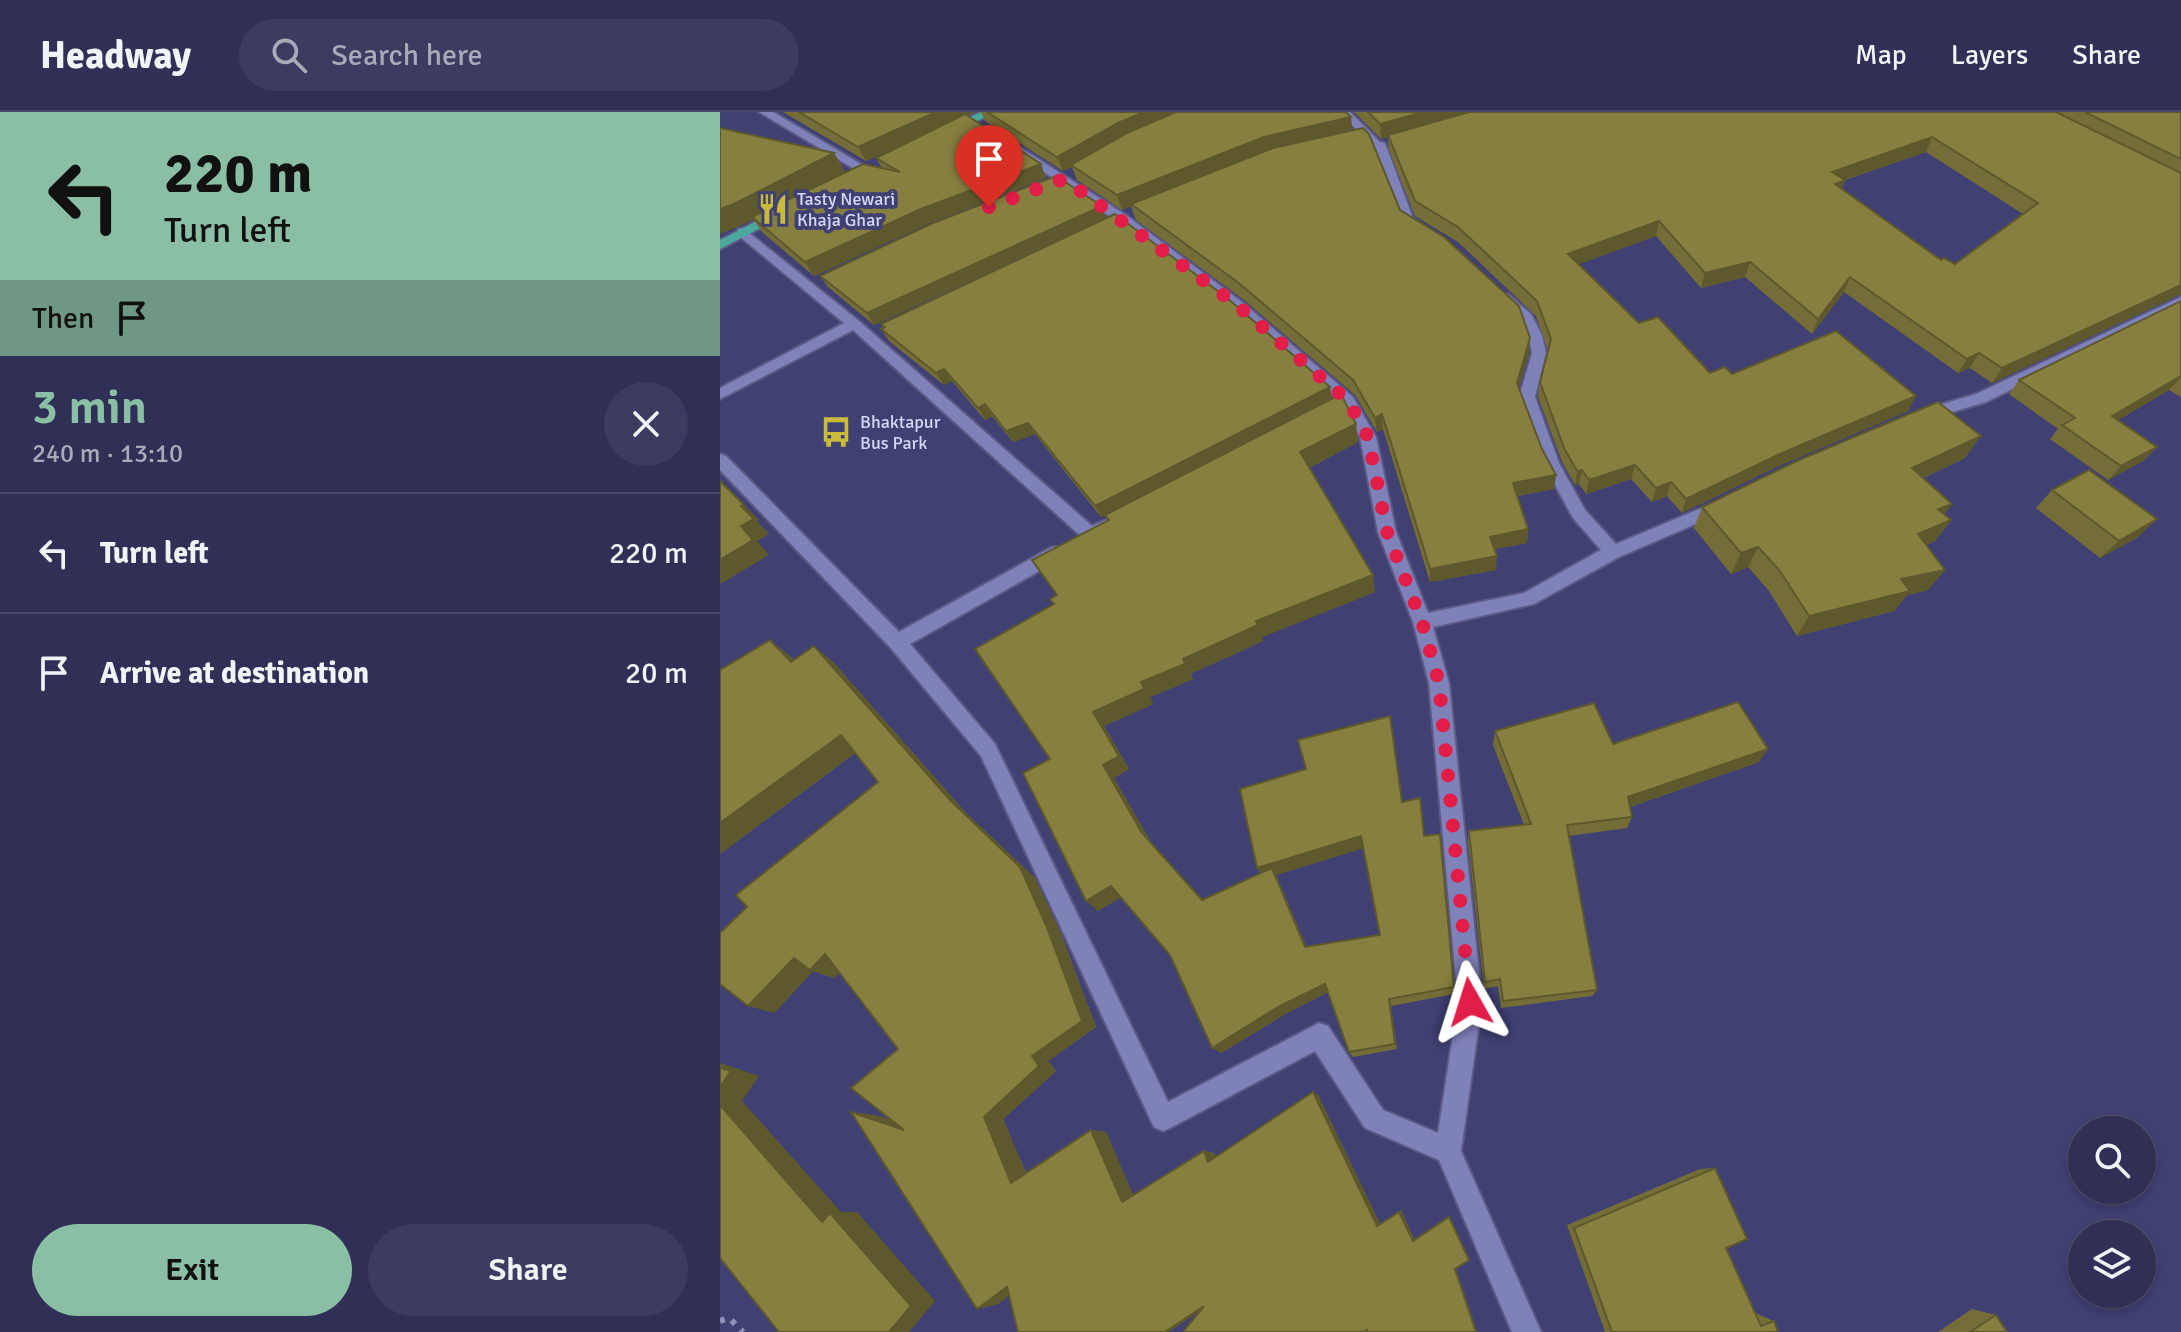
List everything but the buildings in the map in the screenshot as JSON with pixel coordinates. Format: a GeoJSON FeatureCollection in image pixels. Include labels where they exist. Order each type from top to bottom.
{"type":"FeatureCollection","features":[{"type":"Feature","properties":{"kind":"main road"},"geometry":{"type":"LineString","coordinates":[[931,139],[977,124],[991,112]]}},
{"type":"Feature","properties":{"kind":"main road"},"geometry":{"type":"LineString","coordinates":[[852,177],[879,163]]}},
{"type":"Feature","properties":{"kind":"main road"},"geometry":{"type":"LineString","coordinates":[[720,245],[798,205]]}},
{"type":"Feature","properties":{"kind":"street"},"geometry":{"type":"LineString","coordinates":[[765,112],[865,170]]}},
{"type":"Feature","properties":{"kind":"street"},"geometry":{"type":"LineString","coordinates":[[1344,112],[1373,141],[1407,220],[1438,241]]}},
{"type":"Feature","properties":{"kind":"street"},"geometry":{"type":"LineString","coordinates":[[1353,137],[1392,143]]}},
{"type":"Feature","properties":{"kind":"street"},"geometry":{"type":"LineString","coordinates":[[1007,143],[1069,176],[1237,305],[1341,404],[1368,437],[1387,532],[1422,622],[1439,683],[1470,1002],[1448,1151],[1527,1332]]}},
{"type":"Feature","properties":{"kind":"street"},"geometry":{"type":"LineString","coordinates":[[1043,185],[1069,176]]}},
{"type":"Feature","properties":{"kind":"street"},"geometry":{"type":"LineString","coordinates":[[743,232],[814,285],[854,324],[874,334],[1090,534]]}},
{"type":"Feature","properties":{"kind":"street"},"geometry":{"type":"LineString","coordinates":[[1495,290],[1526,317],[1535,335],[1539,353],[1527,397],[1551,463],[1579,514],[1613,552]]}},
{"type":"Feature","properties":{"kind":"street"},"geometry":{"type":"LineString","coordinates":[[1904,421],[1981,398],[2181,301]]}},
{"type":"Feature","properties":{"kind":"street"},"geometry":{"type":"LineString","coordinates":[[720,394],[854,324]]}},
{"type":"Feature","properties":{"kind":"street"},"geometry":{"type":"LineString","coordinates":[[720,460],[897,642],[988,750],[1163,1118],[1319,1035],[1374,1119],[1448,1151]]}},
{"type":"Feature","properties":{"kind":"street"},"geometry":{"type":"LineString","coordinates":[[1422,622],[1528,599],[1613,552],[1741,495]]}},
{"type":"Feature","properties":{"kind":"street"},"geometry":{"type":"LineString","coordinates":[[897,642],[1131,513]]}},
{"type":"Feature","properties":{"kind":"path"},"geometry":{"type":"LineString","coordinates":[[720,1321],[729,1318],[743,1332]]}},
{"type":"Feature","properties":{"kind":"place","name":"Tasty Newari Khaja Ghar"},"geometry":{"type":"Point","coordinates":[773,209]}},
{"type":"Feature","properties":{"kind":"place","name":"Bhaktapur Bus Park"},"geometry":{"type":"Point","coordinates":[836,432]}},
{"type":"Feature","properties":{"kind":"route"},"geometry":{"type":"LineString","coordinates":[[989,207],[1064,179],[1237,305],[1348,401],[1368,437],[1387,532],[1422,622],[1439,683],[1470,1002]]}}]}
